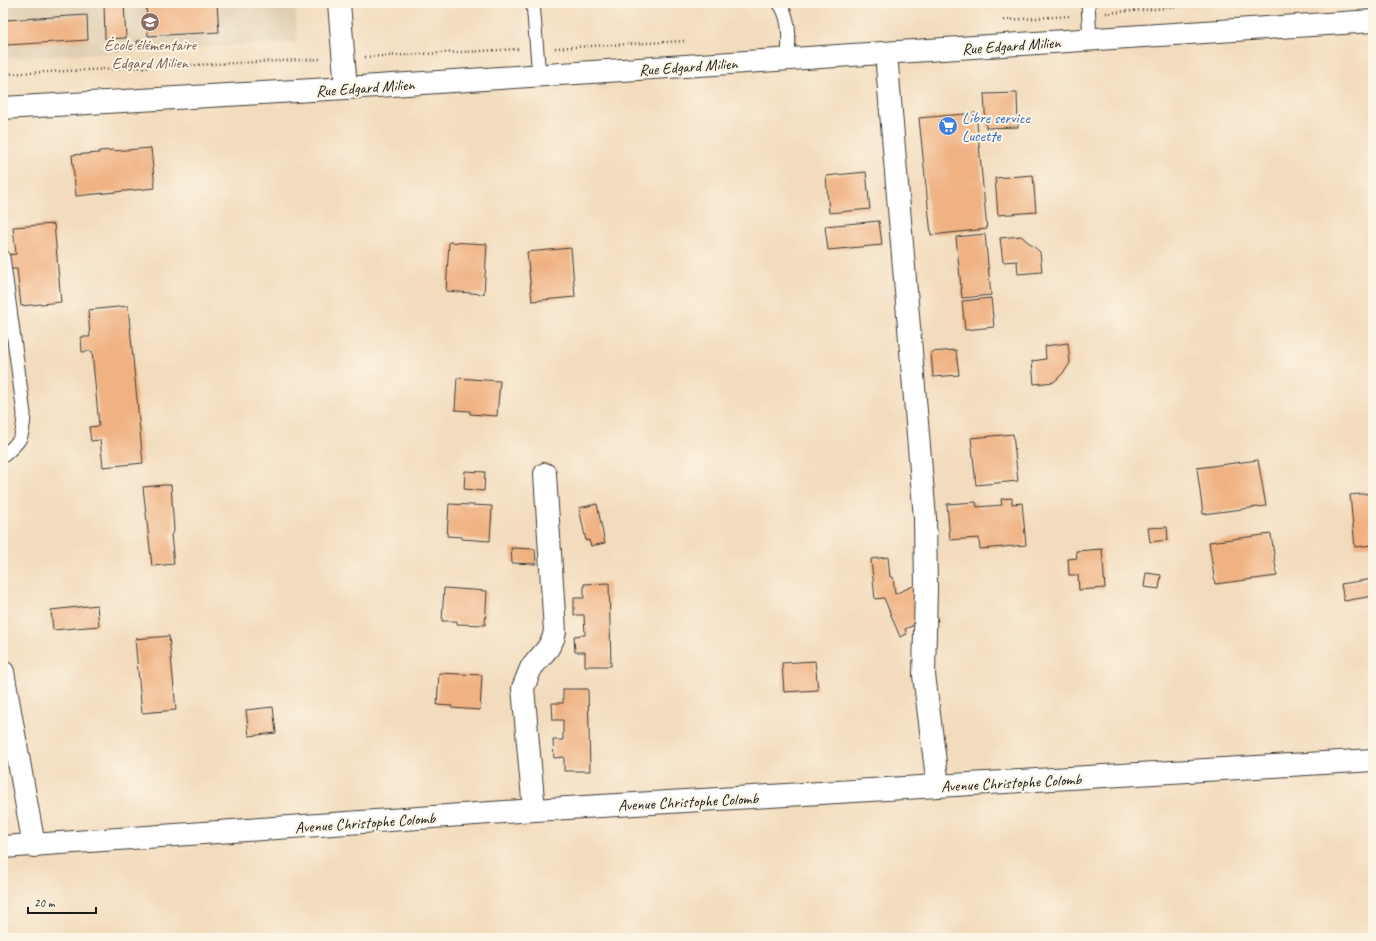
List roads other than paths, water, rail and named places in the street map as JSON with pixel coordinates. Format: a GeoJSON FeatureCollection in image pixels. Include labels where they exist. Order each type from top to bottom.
{"type":"FeatureCollection","features":[{"type":"Feature","properties":{"kind":"street"},"geometry":{"type":"LineString","coordinates":[[342,3],[343,58],[346,88]]}},
{"type":"Feature","properties":{"kind":"street","name":"Rue Edgard Milien"},"geometry":{"type":"LineString","coordinates":[[3,108],[539,76],[1373,21]]}},
{"type":"Feature","properties":{"kind":"street"},"geometry":{"type":"LineString","coordinates":[[886,53],[924,518],[926,588],[924,675],[938,786]]}},
{"type":"Feature","properties":{"kind":"street"},"geometry":{"type":"LineString","coordinates":[[534,810],[523,688],[531,668],[548,648],[553,639],[554,631],[545,474]]}},
{"type":"Feature","properties":{"kind":"street"},"geometry":{"type":"LineString","coordinates":[[3,672],[34,846]]}},
{"type":"Feature","properties":{"kind":"street","name":"Avenue Christophe Colomb"},"geometry":{"type":"LineString","coordinates":[[3,847],[534,810],[1373,760]]}},
{"type":"Feature","properties":{"kind":"lane"},"geometry":{"type":"LineString","coordinates":[[533,3],[539,76]]}},
{"type":"Feature","properties":{"kind":"lane"},"geometry":{"type":"LineString","coordinates":[[786,5],[789,36],[788,60]]}},
{"type":"Feature","properties":{"kind":"lane"},"geometry":{"type":"LineString","coordinates":[[1088,9],[1090,40]]}},
{"type":"Feature","properties":{"kind":"lane"},"geometry":{"type":"LineString","coordinates":[[3,257],[24,414],[24,428],[21,439],[3,456]]}},
{"type":"Feature","properties":{"kind":"place","name":"École élémentaire Edgard Milien"},"geometry":{"type":"Point","coordinates":[150,22]}},
{"type":"Feature","properties":{"kind":"place","name":"Libre service Lucette"},"geometry":{"type":"Point","coordinates":[948,126]}}]}
